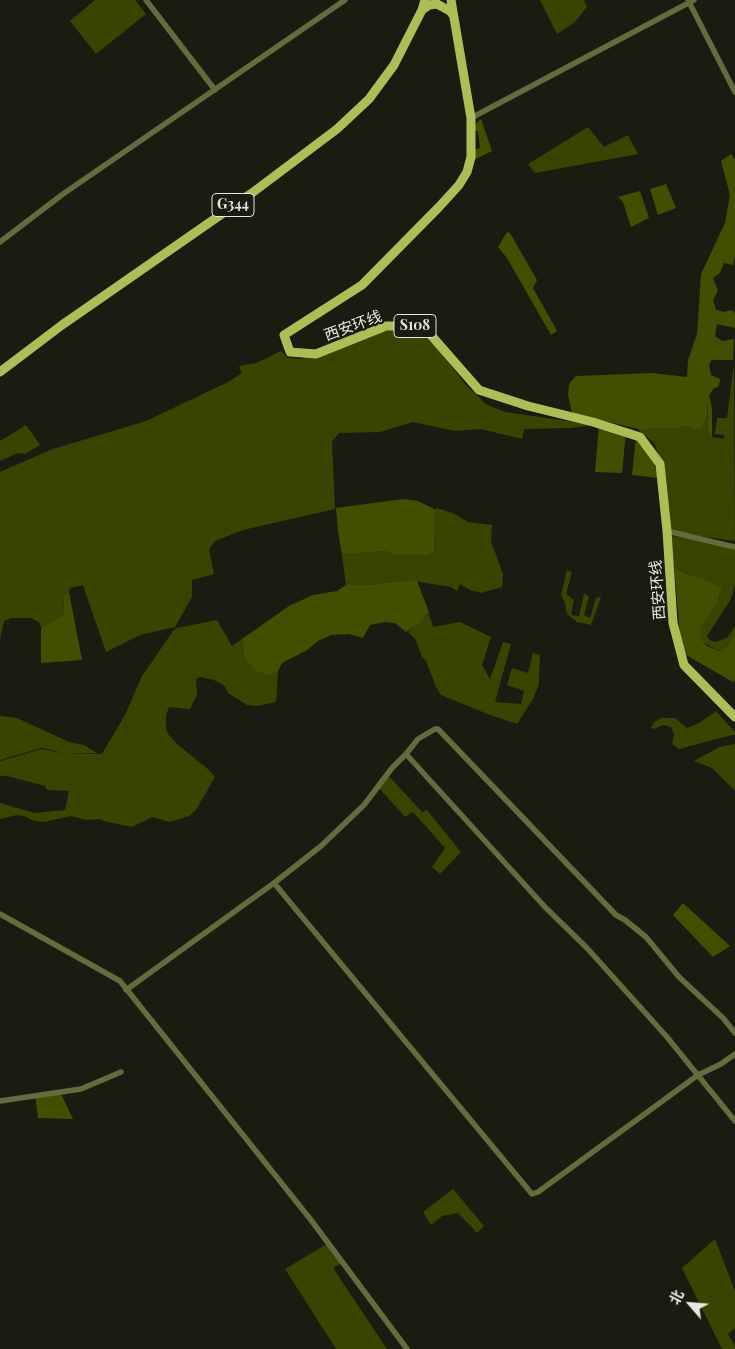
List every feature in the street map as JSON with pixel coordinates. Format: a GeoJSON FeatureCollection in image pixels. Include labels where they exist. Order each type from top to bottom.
{"type":"FeatureCollection","features":[{"type":"Feature","properties":{"kind":"main road","name":"G344"},"geometry":{"type":"LineString","coordinates":[[0,372],[62,325],[252,193],[337,129],[369,99],[394,65],[422,10],[425,0]]}},
{"type":"Feature","properties":{"kind":"main road","name":"西安环线"},"geometry":{"type":"LineString","coordinates":[[451,0],[470,118],[471,157],[467,172],[459,185],[439,207],[362,285],[284,335],[290,352],[316,354],[386,326],[423,326],[479,390],[528,406],[593,422],[640,437],[660,464],[673,624],[684,665],[735,717]]}},
{"type":"Feature","properties":{"kind":"main road"},"geometry":{"type":"LineString","coordinates":[[422,10],[429,5],[437,4],[450,11],[453,15]]}},
{"type":"Feature","properties":{"kind":"street"},"geometry":{"type":"LineString","coordinates":[[146,0],[215,90]]}},
{"type":"Feature","properties":{"kind":"street"},"geometry":{"type":"LineString","coordinates":[[0,242],[62,194],[345,0]]}},
{"type":"Feature","properties":{"kind":"street"},"geometry":{"type":"LineString","coordinates":[[470,118],[690,1],[735,92]]}},
{"type":"Feature","properties":{"kind":"street"},"geometry":{"type":"LineString","coordinates":[[667,532],[735,547]]}},
{"type":"Feature","properties":{"kind":"street"},"geometry":{"type":"LineString","coordinates":[[126,990],[274,883],[321,846],[364,805],[392,768],[418,739],[434,729],[438,729],[616,915],[646,937],[679,976],[723,1018],[735,1033]]}},
{"type":"Feature","properties":{"kind":"street"},"geometry":{"type":"LineString","coordinates":[[406,754],[545,907],[587,948],[667,1037],[735,1121]]}},
{"type":"Feature","properties":{"kind":"street"},"geometry":{"type":"LineString","coordinates":[[274,883],[532,1194],[538,1192],[698,1075],[721,1064],[735,1054]]}},
{"type":"Feature","properties":{"kind":"street"},"geometry":{"type":"LineString","coordinates":[[0,914],[120,981],[311,1220],[407,1349]]}},
{"type":"Feature","properties":{"kind":"street"},"geometry":{"type":"LineString","coordinates":[[0,1101],[81,1089],[121,1072]]}},
{"type":"Feature","properties":{"kind":"green space"},"geometry":{"type":"Polygon","coordinates":[[[95,0],[135,0],[146,14],[96,54],[70,21],[95,0]]]}},
{"type":"Feature","properties":{"kind":"green space"},"geometry":{"type":"Polygon","coordinates":[[[540,0],[584,0],[587,7],[574,23],[557,34],[540,0]]]}},
{"type":"Feature","properties":{"kind":"green space"},"geometry":{"type":"Polygon","coordinates":[[[481,119],[492,151],[474,160],[473,150],[480,148],[478,131],[473,131],[472,127],[481,119]]]}},
{"type":"Feature","properties":{"kind":"green space"},"geometry":{"type":"Polygon","coordinates":[[[588,127],[604,147],[628,135],[638,154],[535,173],[528,164],[588,127]]]}},
{"type":"Feature","properties":{"kind":"green space"},"geometry":{"type":"Polygon","coordinates":[[[731,154],[735,160],[735,256],[733,265],[724,263],[720,273],[713,278],[718,291],[713,300],[716,310],[724,312],[732,310],[735,313],[735,328],[717,324],[715,336],[722,341],[734,339],[733,360],[712,360],[709,364],[711,375],[720,379],[719,386],[713,389],[709,396],[712,408],[712,437],[708,432],[708,404],[707,416],[700,429],[685,426],[672,429],[651,428],[641,432],[638,429],[572,413],[568,395],[569,384],[576,376],[652,373],[687,377],[688,360],[697,334],[701,274],[725,223],[730,195],[721,161],[731,154]]]}},
{"type":"Feature","properties":{"kind":"green space"},"geometry":{"type":"Polygon","coordinates":[[[666,184],[676,208],[658,215],[650,189],[666,184]]]}},
{"type":"Feature","properties":{"kind":"green space"},"geometry":{"type":"Polygon","coordinates":[[[640,191],[649,218],[631,227],[623,202],[618,197],[640,191]]]}},
{"type":"Feature","properties":{"kind":"green space"},"geometry":{"type":"Polygon","coordinates":[[[507,232],[510,233],[537,280],[533,288],[557,331],[551,335],[507,258],[498,247],[507,232]]]}},
{"type":"Feature","properties":{"kind":"green space"},"geometry":{"type":"Polygon","coordinates":[[[403,327],[416,329],[429,336],[465,384],[487,405],[505,412],[594,425],[570,428],[524,429],[522,439],[481,429],[455,431],[413,422],[380,432],[339,433],[332,442],[335,509],[243,530],[215,541],[209,549],[214,574],[192,580],[192,597],[175,627],[140,635],[106,652],[83,585],[70,588],[69,592],[64,595],[63,616],[58,620],[41,628],[39,622],[31,618],[11,618],[4,621],[0,640],[0,472],[50,450],[146,421],[228,382],[242,373],[239,366],[256,363],[281,351],[288,358],[301,359],[357,338],[403,327]]]}},
{"type":"Feature","properties":{"kind":"green space"},"geometry":{"type":"Polygon","coordinates":[[[734,363],[735,541],[671,532],[664,469],[654,443],[641,432],[651,428],[672,429],[685,426],[693,429],[707,403],[708,432],[712,437],[724,439],[724,435],[715,434],[717,418],[727,418],[734,363]]]}},
{"type":"Feature","properties":{"kind":"green space"},"geometry":{"type":"Polygon","coordinates":[[[26,425],[40,445],[25,454],[18,453],[0,461],[0,441],[26,425]]]}},
{"type":"Feature","properties":{"kind":"green space"},"geometry":{"type":"Polygon","coordinates":[[[599,425],[626,431],[622,473],[595,472],[599,425]]]}},
{"type":"Feature","properties":{"kind":"green space"},"geometry":{"type":"Polygon","coordinates":[[[636,437],[653,457],[658,478],[632,475],[636,437]]]}},
{"type":"Feature","properties":{"kind":"green space"},"geometry":{"type":"Polygon","coordinates":[[[403,499],[418,501],[436,510],[434,552],[426,555],[395,555],[386,551],[342,555],[336,508],[403,499]]]}},
{"type":"Feature","properties":{"kind":"green space"},"geometry":{"type":"Polygon","coordinates":[[[436,508],[453,513],[468,522],[492,525],[491,541],[503,574],[502,587],[481,593],[470,590],[460,584],[457,591],[451,587],[407,580],[371,585],[346,585],[342,555],[386,551],[395,555],[434,552],[436,508]]]}},
{"type":"Feature","properties":{"kind":"green space"},"geometry":{"type":"Polygon","coordinates":[[[671,536],[735,544],[735,585],[731,599],[707,636],[710,640],[716,642],[727,638],[735,626],[735,634],[726,647],[720,651],[704,643],[701,636],[701,626],[720,596],[699,577],[688,575],[678,569],[673,562],[671,536]]]}},
{"type":"Feature","properties":{"kind":"green space"},"geometry":{"type":"Polygon","coordinates":[[[674,564],[688,575],[699,577],[722,588],[716,605],[701,626],[701,636],[707,646],[720,651],[726,647],[735,634],[735,680],[733,682],[686,655],[680,636],[674,564]]]}},
{"type":"Feature","properties":{"kind":"green space"},"geometry":{"type":"Polygon","coordinates":[[[567,570],[572,572],[566,594],[574,600],[571,615],[579,616],[584,594],[589,596],[584,615],[590,618],[596,598],[601,597],[591,625],[577,622],[567,614],[561,595],[567,570]]]}},
{"type":"Feature","properties":{"kind":"green space"},"geometry":{"type":"Polygon","coordinates":[[[407,580],[417,581],[429,612],[419,623],[406,632],[395,623],[385,622],[370,625],[363,638],[349,634],[331,635],[282,663],[278,671],[270,675],[255,670],[244,656],[242,639],[289,606],[313,595],[337,591],[346,585],[371,585],[407,580]]]}},
{"type":"Feature","properties":{"kind":"green space"},"geometry":{"type":"Polygon","coordinates":[[[69,592],[82,660],[41,663],[41,628],[63,616],[64,595],[69,592]]]}},
{"type":"Feature","properties":{"kind":"green space"},"geometry":{"type":"Polygon","coordinates":[[[429,613],[433,627],[460,622],[491,637],[482,665],[490,679],[503,642],[511,644],[495,702],[521,704],[524,691],[507,685],[512,668],[528,673],[533,653],[540,654],[539,684],[533,699],[517,724],[441,695],[426,661],[422,657],[416,640],[408,632],[429,613]]]}},
{"type":"Feature","properties":{"kind":"green space"},"geometry":{"type":"Polygon","coordinates":[[[217,620],[232,646],[242,639],[244,656],[270,674],[278,671],[276,702],[257,706],[247,705],[228,693],[225,686],[214,680],[200,677],[196,679],[197,695],[190,709],[169,707],[166,715],[168,734],[215,777],[196,810],[189,816],[170,822],[152,817],[132,827],[99,819],[86,820],[71,816],[44,822],[34,821],[17,815],[0,819],[0,803],[34,813],[65,810],[69,791],[47,790],[45,786],[7,776],[0,776],[0,761],[42,749],[63,753],[102,754],[125,715],[142,676],[173,631],[177,628],[217,620]]]}},
{"type":"Feature","properties":{"kind":"green space"},"geometry":{"type":"Polygon","coordinates":[[[716,711],[735,732],[735,735],[679,749],[672,744],[674,734],[671,727],[663,725],[654,729],[651,728],[654,722],[661,718],[675,718],[687,728],[699,723],[716,711]]]}},
{"type":"Feature","properties":{"kind":"green space"},"geometry":{"type":"Polygon","coordinates":[[[0,716],[17,718],[69,742],[84,745],[97,753],[64,753],[42,748],[0,760],[0,716]]]}},
{"type":"Feature","properties":{"kind":"green space"},"geometry":{"type":"Polygon","coordinates":[[[735,744],[735,791],[712,768],[694,761],[719,747],[735,744]]]}},
{"type":"Feature","properties":{"kind":"green space"},"geometry":{"type":"Polygon","coordinates":[[[387,774],[422,812],[427,810],[461,852],[440,874],[432,867],[445,848],[413,812],[405,817],[378,787],[387,774]]]}},
{"type":"Feature","properties":{"kind":"green space"},"geometry":{"type":"Polygon","coordinates":[[[683,903],[730,946],[713,957],[673,915],[683,903]]]}},
{"type":"Feature","properties":{"kind":"green space"},"geometry":{"type":"Polygon","coordinates":[[[60,1092],[73,1119],[38,1118],[35,1093],[60,1092]]]}},
{"type":"Feature","properties":{"kind":"green space"},"geometry":{"type":"Polygon","coordinates":[[[453,1189],[484,1226],[477,1233],[458,1213],[442,1216],[431,1225],[423,1212],[453,1189]]]}},
{"type":"Feature","properties":{"kind":"green space"},"geometry":{"type":"Polygon","coordinates":[[[715,1239],[735,1291],[735,1328],[728,1334],[735,1349],[722,1349],[682,1268],[715,1239]]]}},
{"type":"Feature","properties":{"kind":"green space"},"geometry":{"type":"Polygon","coordinates":[[[327,1244],[342,1263],[333,1268],[387,1349],[336,1349],[285,1269],[327,1244]]]}}]}
